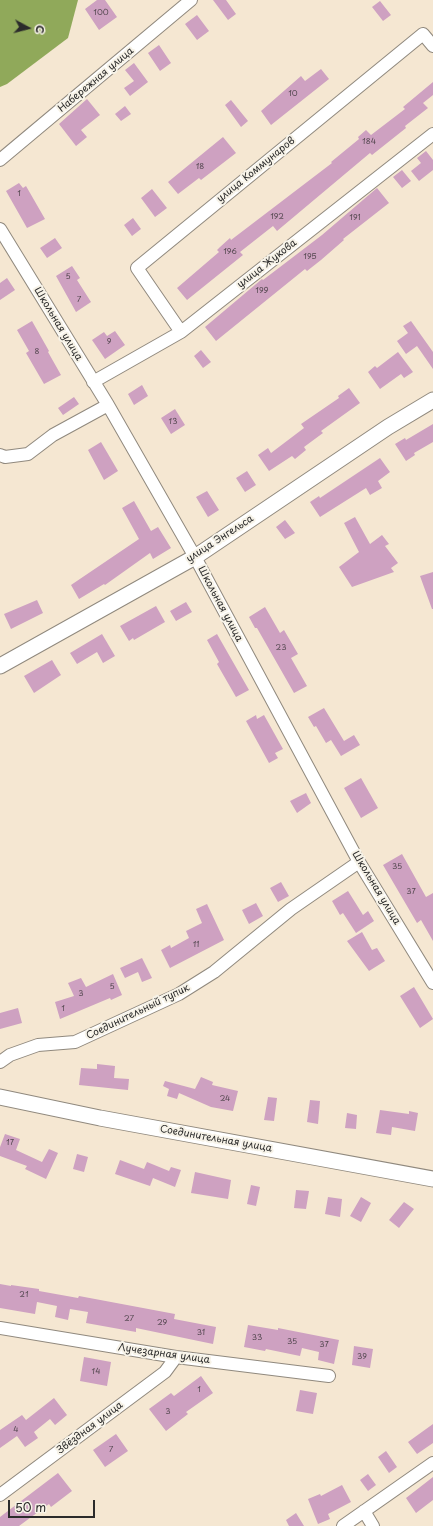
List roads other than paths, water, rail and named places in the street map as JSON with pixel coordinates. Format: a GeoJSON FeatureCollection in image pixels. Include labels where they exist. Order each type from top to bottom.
{"type":"FeatureCollection","features":[{"type":"Feature","properties":{"kind":"street","name":"Набережная улица"},"geometry":{"type":"LineString","coordinates":[[0,160],[191,0]]}},
{"type":"Feature","properties":{"kind":"street","name":"улица Коммунаров"},"geometry":{"type":"LineString","coordinates":[[181,332],[137,268],[423,34],[433,46]]}},
{"type":"Feature","properties":{"kind":"street","name":"улица Жукова"},"geometry":{"type":"LineString","coordinates":[[93,382],[181,332],[433,134]]}},
{"type":"Feature","properties":{"kind":"street","name":"Школьная улица"},"geometry":{"type":"LineString","coordinates":[[0,229],[108,405],[195,557],[359,862],[433,983]]}},
{"type":"Feature","properties":{"kind":"street","name":"улица Энгельса"},"geometry":{"type":"LineString","coordinates":[[0,666],[195,557],[388,427],[433,400]]}},
{"type":"Feature","properties":{"kind":"street"},"geometry":{"type":"LineString","coordinates":[[0,455],[5,457],[28,454],[54,435],[108,405]]}},
{"type":"Feature","properties":{"kind":"street","name":"Соединительный тупик"},"geometry":{"type":"LineString","coordinates":[[0,1062],[10,1055],[38,1045],[74,1042],[179,994],[214,972],[291,909],[359,862]]}},
{"type":"Feature","properties":{"kind":"street","name":"Соединительная улица"},"geometry":{"type":"LineString","coordinates":[[0,1097],[100,1118],[433,1179]]}},
{"type":"Feature","properties":{"kind":"street","name":"Лучезарная улица"},"geometry":{"type":"LineString","coordinates":[[0,1328],[176,1357],[328,1376]]}},
{"type":"Feature","properties":{"kind":"street","name":"Звёздная улица"},"geometry":{"type":"LineString","coordinates":[[0,1495],[165,1372],[176,1357]]}},
{"type":"Feature","properties":{"kind":"street"},"geometry":{"type":"LineString","coordinates":[[343,1526],[433,1463]]}},
{"type":"Feature","properties":{"kind":"street"},"geometry":{"type":"LineString","coordinates":[[364,1511],[374,1526]]}}]}
